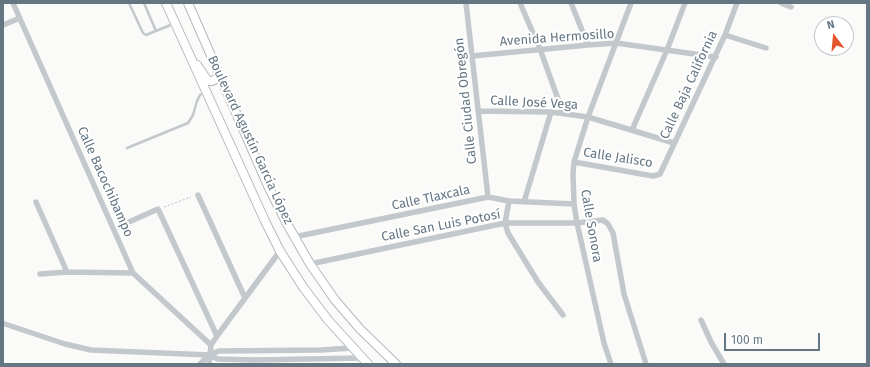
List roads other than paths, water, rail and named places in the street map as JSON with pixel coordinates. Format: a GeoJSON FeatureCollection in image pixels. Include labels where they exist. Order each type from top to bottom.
{"type":"FeatureCollection","features":[{"type":"Feature","properties":{"kind":"main road","name":"Boulevard Agustín García López"},"geometry":{"type":"LineString","coordinates":[[166,3],[280,251],[303,287],[328,320],[368,364]]}},
{"type":"Feature","properties":{"kind":"main road","name":"Boulevard Agustín García López"},"geometry":{"type":"LineString","coordinates":[[188,3],[268,186],[310,264],[335,300],[360,329],[396,364]]}},
{"type":"Feature","properties":{"kind":"main road"},"geometry":{"type":"LineString","coordinates":[[190,58],[194,61],[208,81],[212,81],[220,77]]}},
{"type":"Feature","properties":{"kind":"street","name":"Calle Bacochibampo"},"geometry":{"type":"LineString","coordinates":[[13,3],[133,273],[211,345]]}},
{"type":"Feature","properties":{"kind":"street","name":"Calle Ciudad Obregón"},"geometry":{"type":"LineString","coordinates":[[466,3],[488,197]]}},
{"type":"Feature","properties":{"kind":"street"},"geometry":{"type":"LineString","coordinates":[[522,3],[563,113]]}},
{"type":"Feature","properties":{"kind":"street"},"geometry":{"type":"LineString","coordinates":[[571,3],[588,45]]}},
{"type":"Feature","properties":{"kind":"street","name":"Calle Sonora"},"geometry":{"type":"LineString","coordinates":[[611,364],[604,343],[577,223],[574,204],[573,174],[574,162],[588,117],[631,3]]}},
{"type":"Feature","properties":{"kind":"street"},"geometry":{"type":"LineString","coordinates":[[632,130],[667,50],[685,3]]}},
{"type":"Feature","properties":{"kind":"street","name":"Calle Baja California"},"geometry":{"type":"LineString","coordinates":[[658,175],[662,171],[716,57],[726,35],[737,3]]}},
{"type":"Feature","properties":{"kind":"street"},"geometry":{"type":"LineString","coordinates":[[781,3],[791,7]]}},
{"type":"Feature","properties":{"kind":"street"},"geometry":{"type":"LineString","coordinates":[[3,25],[20,18]]}},
{"type":"Feature","properties":{"kind":"street"},"geometry":{"type":"LineString","coordinates":[[726,35],[766,48]]}},
{"type":"Feature","properties":{"kind":"street","name":"Avenida Hermosillo"},"geometry":{"type":"LineString","coordinates":[[472,56],[616,43],[716,57]]}},
{"type":"Feature","properties":{"kind":"street","name":"Calle José Vega"},"geometry":{"type":"LineString","coordinates":[[478,111],[551,112],[588,117],[674,143]]}},
{"type":"Feature","properties":{"kind":"street"},"geometry":{"type":"LineString","coordinates":[[524,202],[551,112]]}},
{"type":"Feature","properties":{"kind":"street","name":"Calle Jalisco"},"geometry":{"type":"LineString","coordinates":[[574,162],[653,176],[658,175]]}},
{"type":"Feature","properties":{"kind":"street"},"geometry":{"type":"LineString","coordinates":[[198,195],[245,298]]}},
{"type":"Feature","properties":{"kind":"street","name":"Calle Tlaxcala"},"geometry":{"type":"LineString","coordinates":[[294,236],[488,197],[524,202],[574,204]]}},
{"type":"Feature","properties":{"kind":"street"},"geometry":{"type":"LineString","coordinates":[[508,200],[505,223],[508,233],[538,282],[563,315]]}},
{"type":"Feature","properties":{"kind":"street"},"geometry":{"type":"LineString","coordinates":[[36,202],[67,272]]}},
{"type":"Feature","properties":{"kind":"street"},"geometry":{"type":"LineString","coordinates":[[129,222],[158,210],[217,336]]}},
{"type":"Feature","properties":{"kind":"street","name":"Calle San Luis Potosí"},"geometry":{"type":"LineString","coordinates":[[310,264],[505,223],[577,223],[603,220],[608,224],[613,233],[624,294],[646,364]]}},
{"type":"Feature","properties":{"kind":"street"},"geometry":{"type":"LineString","coordinates":[[209,364],[211,345],[280,251]]}},
{"type":"Feature","properties":{"kind":"street"},"geometry":{"type":"LineString","coordinates":[[40,274],[67,272],[133,273]]}},
{"type":"Feature","properties":{"kind":"street"},"geometry":{"type":"LineString","coordinates":[[701,320],[711,342],[724,364]]}},
{"type":"Feature","properties":{"kind":"street"},"geometry":{"type":"LineString","coordinates":[[5,324],[78,348],[210,355],[218,359],[261,362],[270,360],[305,361],[361,358]]}},
{"type":"Feature","properties":{"kind":"street"},"geometry":{"type":"LineString","coordinates":[[200,364],[210,355],[219,350],[352,348]]}},
{"type":"Feature","properties":{"kind":"street"},"geometry":{"type":"LineString","coordinates":[[270,350],[270,360]]}},
{"type":"Feature","properties":{"kind":"lane"},"geometry":{"type":"LineString","coordinates":[[130,3],[144,34],[148,35],[174,23]]}},
{"type":"Feature","properties":{"kind":"lane"},"geometry":{"type":"LineString","coordinates":[[144,3],[156,31]]}},
{"type":"Feature","properties":{"kind":"lane"},"geometry":{"type":"LineString","coordinates":[[127,148],[188,123],[193,115],[198,98],[206,92]]}}]}
